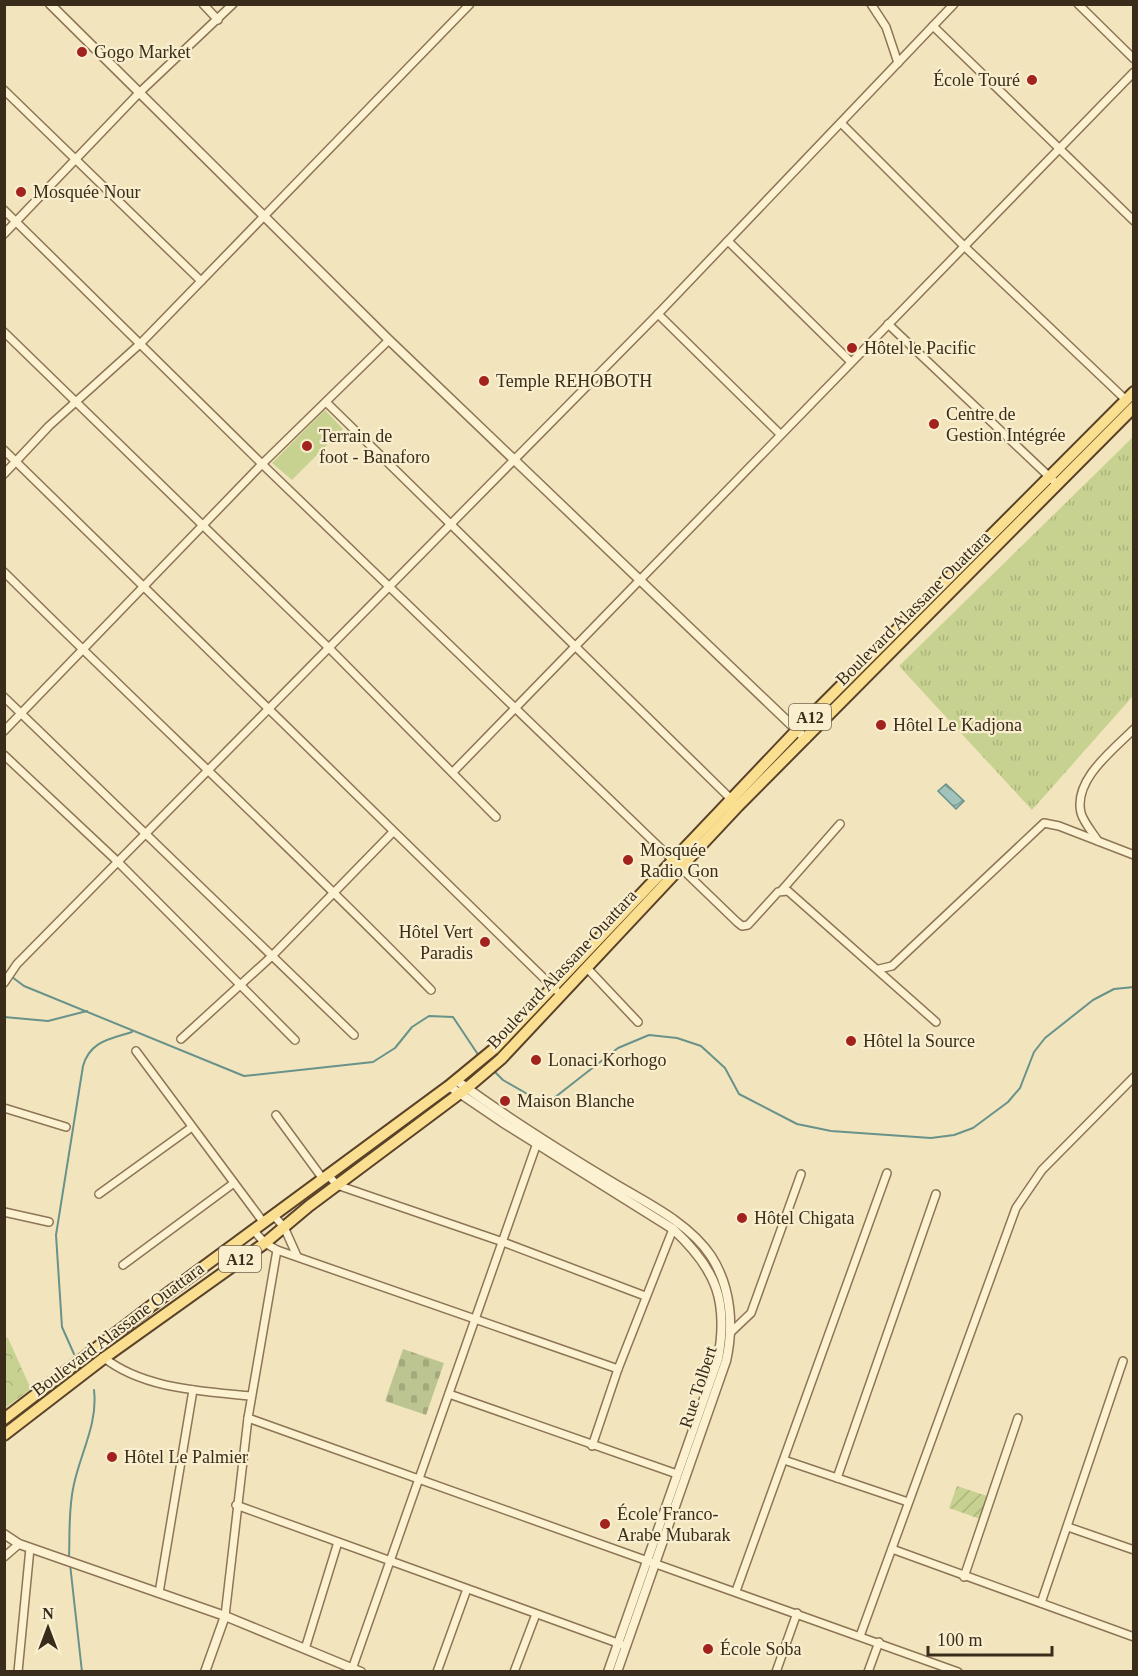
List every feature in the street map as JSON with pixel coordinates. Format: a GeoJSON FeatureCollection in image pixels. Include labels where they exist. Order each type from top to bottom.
{"type":"FeatureCollection","features":[{"type":"Feature","properties":{"kind":"main road","name":"Boulevard Alassane Ouattara"},"geometry":{"type":"LineString","coordinates":[[4,1419],[453,1083],[494,1049],[552,986],[675,865],[735,802],[797,730],[1050,476],[1131,400]]}},
{"type":"Feature","properties":{"kind":"main road","name":"Boulevard Alassane Ouattara"},"geometry":{"type":"LineString","coordinates":[[735,802],[806,739],[1058,485],[1131,400]]}},
{"type":"Feature","properties":{"kind":"main road"},"geometry":{"type":"LineString","coordinates":[[921,606],[930,614]]}},
{"type":"Feature","properties":{"kind":"main road","name":"Boulevard Alassane Ouattara"},"geometry":{"type":"LineString","coordinates":[[4,1435],[104,1358],[265,1243],[337,1185],[467,1088],[501,1059],[562,995],[675,865]]}},
{"type":"Feature","properties":{"kind":"street"},"geometry":{"type":"LineString","coordinates":[[50,4],[389,340],[806,739]]}},
{"type":"Feature","properties":{"kind":"street"},"geometry":{"type":"LineString","coordinates":[[202,4],[218,20]]}},
{"type":"Feature","properties":{"kind":"street"},"geometry":{"type":"LineString","coordinates":[[4,234],[139,93],[233,4]]}},
{"type":"Feature","properties":{"kind":"street"},"geometry":{"type":"LineString","coordinates":[[4,474],[76,402],[141,343],[470,4]]}},
{"type":"Feature","properties":{"kind":"street"},"geometry":{"type":"LineString","coordinates":[[871,4],[886,27],[898,63]]}},
{"type":"Feature","properties":{"kind":"street"},"geometry":{"type":"LineString","coordinates":[[6,980],[17,964],[391,588],[728,242],[954,4]]}},
{"type":"Feature","properties":{"kind":"street"},"geometry":{"type":"LineString","coordinates":[[1078,4],[1134,59]]}},
{"type":"Feature","properties":{"kind":"street"},"geometry":{"type":"LineString","coordinates":[[933,26],[1134,221]]}},
{"type":"Feature","properties":{"kind":"street"},"geometry":{"type":"LineString","coordinates":[[453,772],[1134,72]]}},
{"type":"Feature","properties":{"kind":"street"},"geometry":{"type":"LineString","coordinates":[[4,90],[201,281]]}},
{"type":"Feature","properties":{"kind":"street"},"geometry":{"type":"LineString","coordinates":[[841,123],[964,246],[1131,400]]}},
{"type":"Feature","properties":{"kind":"street"},"geometry":{"type":"LineString","coordinates":[[4,210],[675,865],[742,926],[752,921],[782,890],[840,824]]}},
{"type":"Feature","properties":{"kind":"street"},"geometry":{"type":"LineString","coordinates":[[728,242],[851,362]]}},
{"type":"Feature","properties":{"kind":"street"},"geometry":{"type":"LineString","coordinates":[[658,314],[780,434]]}},
{"type":"Feature","properties":{"kind":"street"},"geometry":{"type":"LineString","coordinates":[[888,324],[1058,485]]}},
{"type":"Feature","properties":{"kind":"street"},"geometry":{"type":"LineString","coordinates":[[4,332],[204,525],[496,816]]}},
{"type":"Feature","properties":{"kind":"street"},"geometry":{"type":"LineString","coordinates":[[4,731],[146,588],[262,464],[389,340]]}},
{"type":"Feature","properties":{"kind":"street"},"geometry":{"type":"LineString","coordinates":[[326,402],[735,802]]}},
{"type":"Feature","properties":{"kind":"street"},"geometry":{"type":"LineString","coordinates":[[4,450],[562,995]]}},
{"type":"Feature","properties":{"kind":"street"},"geometry":{"type":"LineString","coordinates":[[4,573],[208,773],[334,891],[431,990]]}},
{"type":"Feature","properties":{"kind":"street"},"geometry":{"type":"LineString","coordinates":[[4,697],[354,1035]]}},
{"type":"Feature","properties":{"kind":"street"},"geometry":{"type":"LineString","coordinates":[[1098,842],[1082,816],[1079,800],[1084,787],[1101,762],[1134,729]]}},
{"type":"Feature","properties":{"kind":"street"},"geometry":{"type":"LineString","coordinates":[[4,755],[118,862],[295,1040]]}},
{"type":"Feature","properties":{"kind":"street"},"geometry":{"type":"LineString","coordinates":[[879,969],[892,966],[1044,823],[1059,826],[1134,855]]}},
{"type":"Feature","properties":{"kind":"street"},"geometry":{"type":"LineString","coordinates":[[181,1039],[272,956],[393,832]]}},
{"type":"Feature","properties":{"kind":"street"},"geometry":{"type":"LineString","coordinates":[[782,890],[788,891],[879,969],[936,1022]]}},
{"type":"Feature","properties":{"kind":"street"},"geometry":{"type":"LineString","coordinates":[[587,968],[639,1022]]}},
{"type":"Feature","properties":{"kind":"street"},"geometry":{"type":"LineString","coordinates":[[136,1051],[264,1223]]}},
{"type":"Feature","properties":{"kind":"street"},"geometry":{"type":"LineString","coordinates":[[860,1636],[1017,1209],[1042,1170],[1134,1077]]}},
{"type":"Feature","properties":{"kind":"street"},"geometry":{"type":"LineString","coordinates":[[453,1083],[467,1088]]}},
{"type":"Feature","properties":{"kind":"street","name":"Rue Tolbert"},"geometry":{"type":"LineString","coordinates":[[467,1088],[537,1143],[673,1229],[694,1248],[710,1269],[721,1301],[723,1331],[718,1359],[677,1474],[622,1645],[617,1671]]}},
{"type":"Feature","properties":{"kind":"street","name":"Rue Tolbert"},"geometry":{"type":"LineString","coordinates":[[467,1088],[537,1136],[677,1223],[710,1255],[722,1280],[729,1306],[731,1332],[726,1361],[650,1561]]}},
{"type":"Feature","properties":{"kind":"street"},"geometry":{"type":"LineString","coordinates":[[4,1108],[66,1127]]}},
{"type":"Feature","properties":{"kind":"street"},"geometry":{"type":"LineString","coordinates":[[276,1115],[326,1178],[337,1185],[503,1242],[645,1296]]}},
{"type":"Feature","properties":{"kind":"street"},"geometry":{"type":"LineString","coordinates":[[99,1194],[192,1127]]}},
{"type":"Feature","properties":{"kind":"street"},"geometry":{"type":"LineString","coordinates":[[4,1534],[19,1544],[225,1616],[354,1670],[388,1560],[537,1143]]}},
{"type":"Feature","properties":{"kind":"street"},"geometry":{"type":"LineString","coordinates":[[736,1591],[887,1173]]}},
{"type":"Feature","properties":{"kind":"street"},"geometry":{"type":"LineString","coordinates":[[731,1332],[751,1313],[801,1174]]}},
{"type":"Feature","properties":{"kind":"street"},"geometry":{"type":"LineString","coordinates":[[123,1265],[234,1183]]}},
{"type":"Feature","properties":{"kind":"street"},"geometry":{"type":"LineString","coordinates":[[837,1478],[936,1194]]}},
{"type":"Feature","properties":{"kind":"street"},"geometry":{"type":"LineString","coordinates":[[4,1212],[49,1222]]}},
{"type":"Feature","properties":{"kind":"street"},"geometry":{"type":"LineString","coordinates":[[274,1216],[284,1227],[297,1256]]}},
{"type":"Feature","properties":{"kind":"street"},"geometry":{"type":"LineString","coordinates":[[592,1446],[645,1296],[673,1229]]}},
{"type":"Feature","properties":{"kind":"street"},"geometry":{"type":"LineString","coordinates":[[254,1231],[265,1243],[278,1250],[618,1369]]}},
{"type":"Feature","properties":{"kind":"street"},"geometry":{"type":"LineString","coordinates":[[205,1671],[225,1616],[236,1505],[248,1418],[278,1250]]}},
{"type":"Feature","properties":{"kind":"street"},"geometry":{"type":"LineString","coordinates":[[95,1349],[127,1373],[193,1389],[252,1396]]}},
{"type":"Feature","properties":{"kind":"street"},"geometry":{"type":"LineString","coordinates":[[1041,1603],[1123,1361]]}},
{"type":"Feature","properties":{"kind":"street"},"geometry":{"type":"LineString","coordinates":[[159,1593],[193,1389]]}},
{"type":"Feature","properties":{"kind":"street"},"geometry":{"type":"LineString","coordinates":[[448,1394],[677,1474]]}},
{"type":"Feature","properties":{"kind":"street"},"geometry":{"type":"LineString","coordinates":[[248,1418],[958,1671]]}},
{"type":"Feature","properties":{"kind":"street"},"geometry":{"type":"LineString","coordinates":[[964,1577],[1018,1418]]}},
{"type":"Feature","properties":{"kind":"street"},"geometry":{"type":"LineString","coordinates":[[784,1460],[908,1502]]}},
{"type":"Feature","properties":{"kind":"street"},"geometry":{"type":"LineString","coordinates":[[236,1505],[622,1645]]}},
{"type":"Feature","properties":{"kind":"street"},"geometry":{"type":"LineString","coordinates":[[1068,1527],[1134,1550]]}},
{"type":"Feature","properties":{"kind":"street"},"geometry":{"type":"LineString","coordinates":[[305,1649],[338,1542]]}},
{"type":"Feature","properties":{"kind":"street"},"geometry":{"type":"LineString","coordinates":[[4,1557],[19,1544]]}},
{"type":"Feature","properties":{"kind":"street"},"geometry":{"type":"LineString","coordinates":[[18,1671],[30,1548]]}},
{"type":"Feature","properties":{"kind":"street"},"geometry":{"type":"LineString","coordinates":[[892,1549],[1134,1637]]}},
{"type":"Feature","properties":{"kind":"street"},"geometry":{"type":"LineString","coordinates":[[437,1671],[467,1589]]}},
{"type":"Feature","properties":{"kind":"street"},"geometry":{"type":"LineString","coordinates":[[776,1671],[797,1613]]}},
{"type":"Feature","properties":{"kind":"street"},"geometry":{"type":"LineString","coordinates":[[514,1671],[536,1614]]}},
{"type":"Feature","properties":{"kind":"street"},"geometry":{"type":"LineString","coordinates":[[868,1671],[879,1642]]}},
{"type":"Feature","properties":{"kind":"street","name":"Rue Tolbert"},"geometry":{"type":"LineString","coordinates":[[608,1671],[622,1645]]}},
{"type":"Feature","properties":{"kind":"green space","name":"Terrain de foot - Banaforo"},"geometry":{"type":"Polygon","coordinates":[[[325,410],[343,429],[292,480],[272,463],[325,410]]]}},
{"type":"Feature","properties":{"kind":"green space"},"geometry":{"type":"Polygon","coordinates":[[[1133,437],[1133,696],[1032,810],[899,666],[1133,437]]]}},
{"type":"Feature","properties":{"kind":"green space"},"geometry":{"type":"Polygon","coordinates":[[[4,1336],[8,1338],[31,1389],[5,1408],[4,1336]]]}},
{"type":"Feature","properties":{"kind":"green space"},"geometry":{"type":"Polygon","coordinates":[[[403,1349],[444,1363],[426,1415],[385,1401],[403,1349]]]}},
{"type":"Feature","properties":{"kind":"green space"},"geometry":{"type":"Polygon","coordinates":[[[957,1486],[987,1496],[980,1519],[949,1508],[957,1486]]]}},
{"type":"Feature","properties":{"kind":"water"},"geometry":{"type":"Polygon","coordinates":[[[946,784],[964,801],[956,809],[938,791],[946,784]]]}},
{"type":"Feature","properties":{"kind":"waterway"},"geometry":{"type":"LineString","coordinates":[[4,971],[24,986],[244,1076],[373,1062],[395,1048],[412,1027],[429,1016],[453,1017],[479,1056]]}},
{"type":"Feature","properties":{"kind":"waterway"},"geometry":{"type":"LineString","coordinates":[[494,1071],[503,1080],[536,1099],[554,1098],[618,1048],[649,1035],[677,1038],[701,1046],[725,1068],[739,1094],[797,1124],[831,1131],[931,1138],[954,1135],[973,1128],[1008,1102],[1020,1088],[1034,1052],[1045,1038],[1093,1000],[1114,989],[1134,987]]}},
{"type":"Feature","properties":{"kind":"waterway"},"geometry":{"type":"LineString","coordinates":[[4,1017],[48,1021],[87,1011]]}},
{"type":"Feature","properties":{"kind":"waterway"},"geometry":{"type":"LineString","coordinates":[[74,1354],[62,1327],[56,1235],[83,1066],[86,1058],[96,1046],[109,1039],[132,1032]]}},
{"type":"Feature","properties":{"kind":"waterway"},"geometry":{"type":"LineString","coordinates":[[69,1558],[72,1493],[94,1414],[94,1390]]}},
{"type":"Feature","properties":{"kind":"waterway"},"geometry":{"type":"LineString","coordinates":[[70,1564],[82,1672]]}},
{"type":"Feature","properties":{"kind":"place","name":"Gogo Market"},"geometry":{"type":"Point","coordinates":[82,52]}},
{"type":"Feature","properties":{"kind":"place","name":"École Touré"},"geometry":{"type":"Point","coordinates":[1032,80]}},
{"type":"Feature","properties":{"kind":"place","name":"Mosquée Nour"},"geometry":{"type":"Point","coordinates":[21,192]}},
{"type":"Feature","properties":{"kind":"place","name":"Hôtel le Pacific"},"geometry":{"type":"Point","coordinates":[852,348]}},
{"type":"Feature","properties":{"kind":"place","name":"Temple REHOBOTH"},"geometry":{"type":"Point","coordinates":[484,381]}},
{"type":"Feature","properties":{"kind":"place","name":"Centre de Gestion Intégrée"},"geometry":{"type":"Point","coordinates":[934,424]}},
{"type":"Feature","properties":{"kind":"place","name":"Terrain de foot - Banaforo"},"geometry":{"type":"Point","coordinates":[307,446]}},
{"type":"Feature","properties":{"kind":"place","name":"Hôtel Le Kadjona"},"geometry":{"type":"Point","coordinates":[881,725]}},
{"type":"Feature","properties":{"kind":"place","name":"Mosquée Radio Gon"},"geometry":{"type":"Point","coordinates":[628,860]}},
{"type":"Feature","properties":{"kind":"place","name":"Hôtel Vert Paradis"},"geometry":{"type":"Point","coordinates":[485,942]}},
{"type":"Feature","properties":{"kind":"place","name":"Hôtel la Source"},"geometry":{"type":"Point","coordinates":[851,1041]}},
{"type":"Feature","properties":{"kind":"place","name":"Lonaci Korhogo"},"geometry":{"type":"Point","coordinates":[536,1060]}},
{"type":"Feature","properties":{"kind":"place","name":"Maison Blanche"},"geometry":{"type":"Point","coordinates":[505,1101]}},
{"type":"Feature","properties":{"kind":"place","name":"Hôtel Chigata"},"geometry":{"type":"Point","coordinates":[742,1218]}},
{"type":"Feature","properties":{"kind":"place","name":"Hôtel Le Palmier"},"geometry":{"type":"Point","coordinates":[112,1457]}},
{"type":"Feature","properties":{"kind":"place","name":"École Franco- Arabe Mubarak"},"geometry":{"type":"Point","coordinates":[605,1524]}},
{"type":"Feature","properties":{"kind":"place","name":"École Soba"},"geometry":{"type":"Point","coordinates":[708,1649]}}]}
